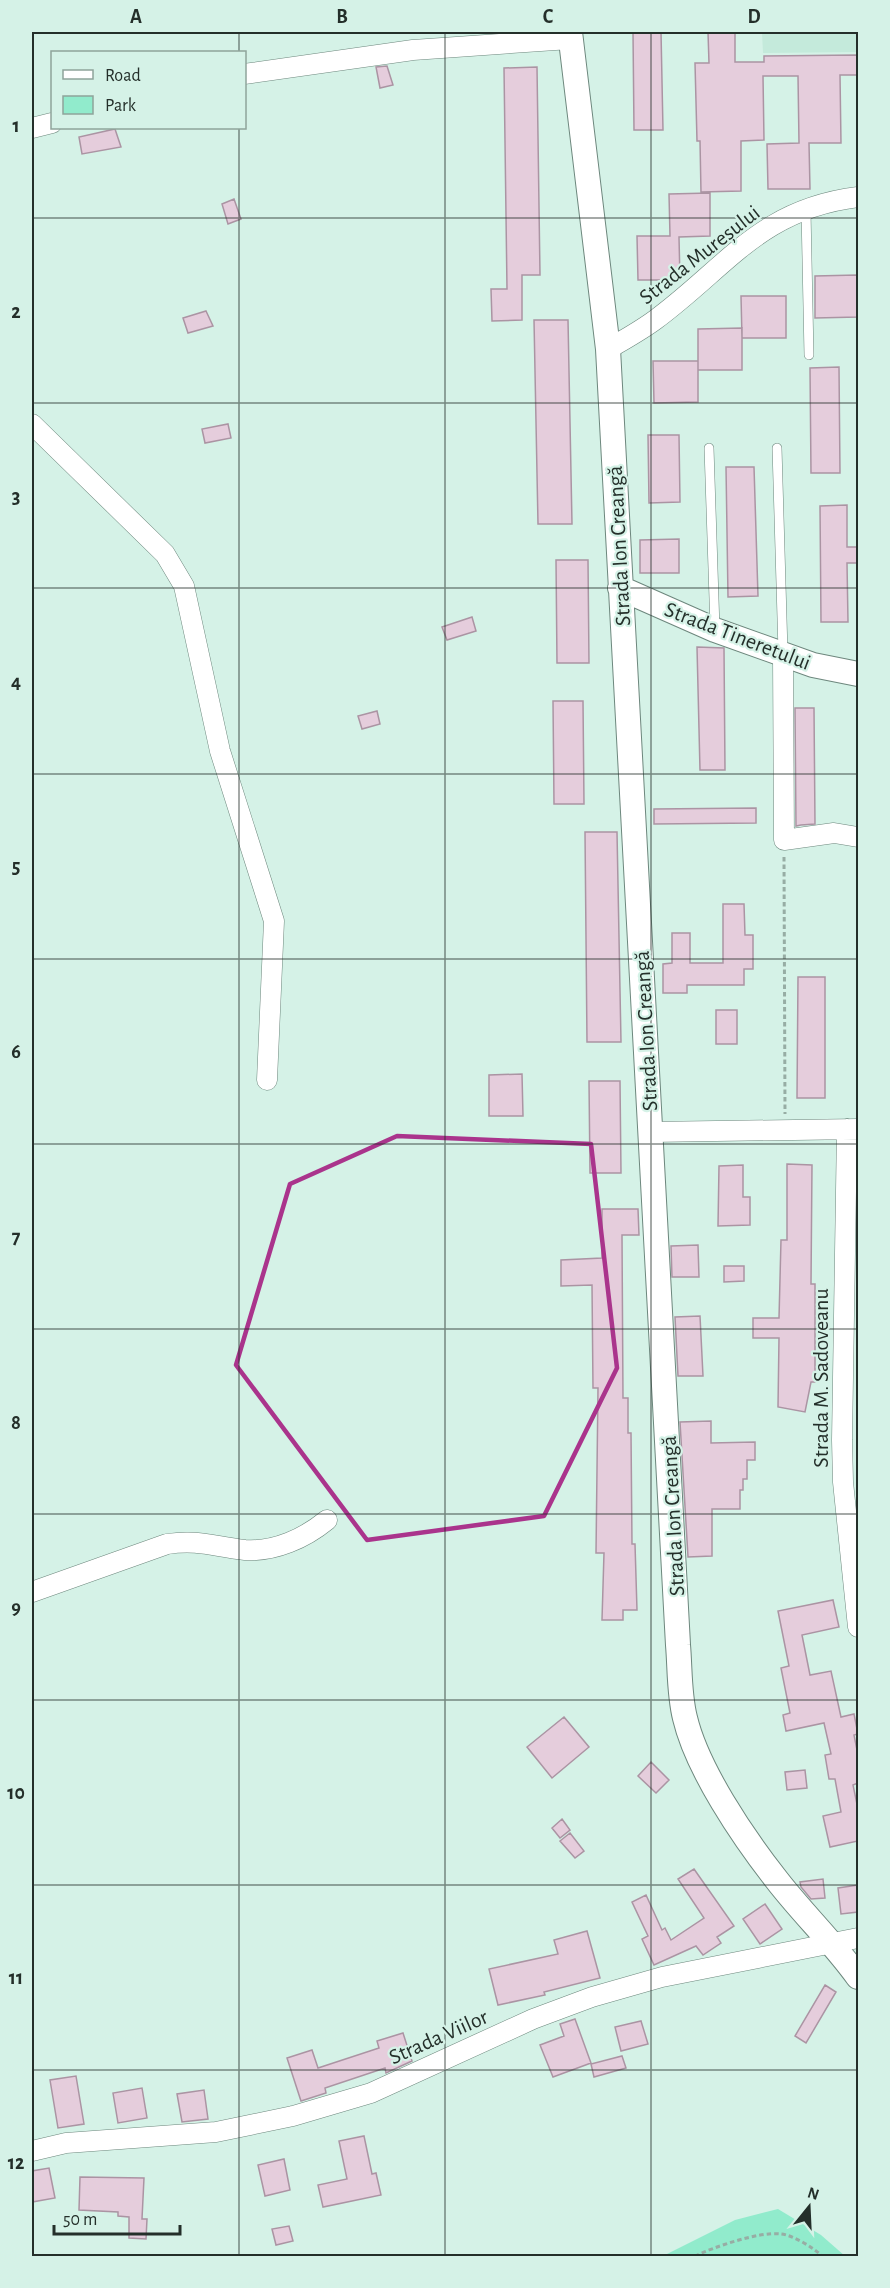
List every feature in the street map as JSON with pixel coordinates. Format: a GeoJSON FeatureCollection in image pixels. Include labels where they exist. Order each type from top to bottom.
{"type":"FeatureCollection","features":[{"type":"Feature","properties":{"kind":"street"},"geometry":{"type":"LineString","coordinates":[[246,74],[413,50],[570,35]]}},
{"type":"Feature","properties":{"kind":"street","name":"Strada Ion Creangă"},"geometry":{"type":"LineString","coordinates":[[570,35],[608,349],[678,1645],[685,1717],[702,1765],[776,1880],[834,1943],[858,1977]]}},
{"type":"Feature","properties":{"kind":"street"},"geometry":{"type":"LineString","coordinates":[[32,128],[51,123]]}},
{"type":"Feature","properties":{"kind":"street","name":"Strada Mureșului"},"geometry":{"type":"LineString","coordinates":[[608,349],[656,319],[761,231],[806,210],[858,196]]}},
{"type":"Feature","properties":{"kind":"street"},"geometry":{"type":"LineString","coordinates":[[32,424],[165,554],[184,586],[220,751],[274,921],[267,1080]]}},
{"type":"Feature","properties":{"kind":"street","name":"Strada Tineretului"},"geometry":{"type":"LineString","coordinates":[[620,588],[715,630],[783,655],[813,665],[858,674]]}},
{"type":"Feature","properties":{"kind":"street"},"geometry":{"type":"LineString","coordinates":[[783,655],[784,840],[834,833],[858,837]]}},
{"type":"Feature","properties":{"kind":"street"},"geometry":{"type":"LineString","coordinates":[[651,1132],[853,1129]]}},
{"type":"Feature","properties":{"kind":"street","name":"Strada M. Sadoveanu"},"geometry":{"type":"LineString","coordinates":[[853,1129],[851,1340],[843,1482],[858,1627]]}},
{"type":"Feature","properties":{"kind":"street"},"geometry":{"type":"LineString","coordinates":[[32,1592],[167,1544],[184,1541],[216,1543],[244,1550],[267,1550],[310,1533],[327,1520]]}},
{"type":"Feature","properties":{"kind":"street","name":"Strada Viilor"},"geometry":{"type":"LineString","coordinates":[[32,2151],[66,2143],[216,2132],[293,2116],[371,2093],[533,2019],[592,1997],[662,1977],[858,1938]]}},
{"type":"Feature","properties":{"kind":"lane"},"geometry":{"type":"LineString","coordinates":[[806,210],[809,355]]}},
{"type":"Feature","properties":{"kind":"lane"},"geometry":{"type":"LineString","coordinates":[[709,448],[715,630]]}},
{"type":"Feature","properties":{"kind":"lane"},"geometry":{"type":"LineString","coordinates":[[777,448],[783,655]]}},
{"type":"Feature","properties":{"kind":"path"},"geometry":{"type":"LineString","coordinates":[[784,840],[786,1130]]}},
{"type":"Feature","properties":{"kind":"path"},"geometry":{"type":"LineString","coordinates":[[695,2256],[722,2244],[782,2234],[816,2250],[822,2256]]}},
{"type":"Feature","properties":{"kind":"highlighted area"},"geometry":{"type":"Polygon","coordinates":[[[397,1136],[591,1144],[617,1368],[544,1516],[367,1540],[236,1365],[290,1184],[397,1136]]]}},
{"type":"Feature","properties":{"kind":"shaded area"},"geometry":{"type":"Polygon","coordinates":[[[762,32],[858,32],[858,52],[763,53],[762,32]]]}},
{"type":"Feature","properties":{"kind":"green space"},"geometry":{"type":"Polygon","coordinates":[[[778,2209],[821,2235],[845,2256],[663,2256],[735,2220],[778,2209]]]}},
{"type":"Feature","properties":{"kind":"building"},"geometry":{"type":"Polygon","coordinates":[[[633,32],[661,32],[663,130],[634,130],[633,32]]]}},
{"type":"Feature","properties":{"kind":"building"},"geometry":{"type":"Polygon","coordinates":[[[708,32],[735,32],[735,62],[764,62],[764,56],[857,55],[857,75],[840,75],[841,143],[809,143],[810,189],[768,189],[767,144],[799,143],[798,76],[763,76],[764,140],[741,141],[741,191],[701,192],[695,63],[709,63],[708,32]]]}},
{"type":"Feature","properties":{"kind":"building"},"geometry":{"type":"Polygon","coordinates":[[[387,66],[393,85],[380,88],[376,67],[387,66]]]}},
{"type":"Feature","properties":{"kind":"building"},"geometry":{"type":"Polygon","coordinates":[[[537,67],[540,275],[522,275],[522,320],[492,321],[491,289],[507,289],[504,68],[537,67]]]}},
{"type":"Feature","properties":{"kind":"building"},"geometry":{"type":"Polygon","coordinates":[[[115,129],[121,147],[82,154],[79,137],[115,129]]]}},
{"type":"Feature","properties":{"kind":"building"},"geometry":{"type":"Polygon","coordinates":[[[710,193],[710,236],[679,237],[680,280],[638,280],[637,236],[670,236],[669,194],[710,193]]]}},
{"type":"Feature","properties":{"kind":"building"},"geometry":{"type":"Polygon","coordinates":[[[234,199],[241,219],[228,224],[222,204],[234,199]]]}},
{"type":"Feature","properties":{"kind":"building"},"geometry":{"type":"Polygon","coordinates":[[[857,275],[858,317],[815,318],[815,276],[857,275]]]}},
{"type":"Feature","properties":{"kind":"building"},"geometry":{"type":"Polygon","coordinates":[[[741,296],[786,296],[786,338],[742,338],[741,296]]]}},
{"type":"Feature","properties":{"kind":"building"},"geometry":{"type":"Polygon","coordinates":[[[206,311],[213,326],[188,333],[183,318],[206,311]]]}},
{"type":"Feature","properties":{"kind":"building"},"geometry":{"type":"Polygon","coordinates":[[[534,320],[568,320],[572,524],[538,524],[534,320]]]}},
{"type":"Feature","properties":{"kind":"building"},"geometry":{"type":"Polygon","coordinates":[[[742,328],[742,370],[698,370],[698,329],[742,328]]]}},
{"type":"Feature","properties":{"kind":"building"},"geometry":{"type":"Polygon","coordinates":[[[653,361],[698,361],[698,402],[654,403],[653,361]]]}},
{"type":"Feature","properties":{"kind":"building"},"geometry":{"type":"Polygon","coordinates":[[[839,367],[840,473],[811,473],[810,368],[839,367]]]}},
{"type":"Feature","properties":{"kind":"building"},"geometry":{"type":"Polygon","coordinates":[[[228,424],[231,438],[205,443],[202,429],[228,424]]]}},
{"type":"Feature","properties":{"kind":"building"},"geometry":{"type":"Polygon","coordinates":[[[648,435],[679,435],[680,502],[649,503],[648,435]]]}},
{"type":"Feature","properties":{"kind":"building"},"geometry":{"type":"Polygon","coordinates":[[[726,467],[754,467],[758,596],[728,597],[726,467]]]}},
{"type":"Feature","properties":{"kind":"building"},"geometry":{"type":"Polygon","coordinates":[[[847,505],[847,547],[858,547],[858,563],[847,563],[848,622],[821,622],[820,506],[847,505]]]}},
{"type":"Feature","properties":{"kind":"building"},"geometry":{"type":"Polygon","coordinates":[[[679,539],[679,573],[640,573],[640,540],[679,539]]]}},
{"type":"Feature","properties":{"kind":"building"},"geometry":{"type":"Polygon","coordinates":[[[556,560],[588,560],[589,663],[557,663],[556,560]]]}},
{"type":"Feature","properties":{"kind":"building"},"geometry":{"type":"Polygon","coordinates":[[[472,617],[476,631],[447,640],[442,627],[472,617]]]}},
{"type":"Feature","properties":{"kind":"building"},"geometry":{"type":"Polygon","coordinates":[[[697,647],[724,648],[725,770],[700,770],[697,647]]]}},
{"type":"Feature","properties":{"kind":"building"},"geometry":{"type":"Polygon","coordinates":[[[553,701],[583,701],[584,804],[554,804],[553,701]]]}},
{"type":"Feature","properties":{"kind":"building"},"geometry":{"type":"Polygon","coordinates":[[[795,708],[814,708],[815,824],[796,826],[795,708]]]}},
{"type":"Feature","properties":{"kind":"building"},"geometry":{"type":"Polygon","coordinates":[[[377,711],[380,724],[362,729],[358,716],[377,711]]]}},
{"type":"Feature","properties":{"kind":"building"},"geometry":{"type":"Polygon","coordinates":[[[756,808],[756,823],[654,824],[654,809],[756,808]]]}},
{"type":"Feature","properties":{"kind":"building"},"geometry":{"type":"Polygon","coordinates":[[[585,832],[617,832],[621,1042],[587,1042],[585,832]]]}},
{"type":"Feature","properties":{"kind":"building"},"geometry":{"type":"Polygon","coordinates":[[[723,904],[744,904],[745,935],[753,935],[753,969],[744,969],[744,985],[687,985],[687,993],[663,993],[663,964],[672,963],[672,933],[690,933],[690,963],[723,963],[723,904]]]}},
{"type":"Feature","properties":{"kind":"building"},"geometry":{"type":"Polygon","coordinates":[[[798,977],[825,977],[825,1098],[797,1098],[798,977]]]}},
{"type":"Feature","properties":{"kind":"building"},"geometry":{"type":"Polygon","coordinates":[[[716,1010],[737,1010],[737,1044],[716,1044],[716,1010]]]}},
{"type":"Feature","properties":{"kind":"building"},"geometry":{"type":"Polygon","coordinates":[[[522,1074],[523,1116],[489,1116],[489,1075],[522,1074]]]}},
{"type":"Feature","properties":{"kind":"building"},"geometry":{"type":"Polygon","coordinates":[[[589,1081],[620,1081],[621,1173],[590,1173],[589,1081]]]}},
{"type":"Feature","properties":{"kind":"building"},"geometry":{"type":"Polygon","coordinates":[[[787,1164],[812,1165],[811,1284],[815,1284],[815,1382],[811,1382],[805,1412],[778,1407],[779,1338],[753,1338],[753,1318],[779,1318],[781,1240],[787,1240],[787,1164]]]}},
{"type":"Feature","properties":{"kind":"building"},"geometry":{"type":"Polygon","coordinates":[[[743,1165],[743,1197],[750,1197],[750,1225],[718,1226],[719,1166],[743,1165]]]}},
{"type":"Feature","properties":{"kind":"building"},"geometry":{"type":"Polygon","coordinates":[[[602,1209],[638,1209],[639,1235],[622,1235],[623,1398],[628,1398],[628,1433],[631,1433],[632,1544],[635,1544],[637,1610],[623,1610],[623,1620],[602,1620],[604,1553],[596,1553],[598,1388],[593,1388],[592,1285],[561,1286],[561,1260],[602,1258],[602,1209]]]}},
{"type":"Feature","properties":{"kind":"building"},"geometry":{"type":"Polygon","coordinates":[[[698,1245],[699,1277],[672,1277],[671,1246],[698,1245]]]}},
{"type":"Feature","properties":{"kind":"building"},"geometry":{"type":"Polygon","coordinates":[[[724,1266],[744,1266],[744,1281],[724,1282],[724,1266]]]}},
{"type":"Feature","properties":{"kind":"building"},"geometry":{"type":"Polygon","coordinates":[[[700,1316],[703,1376],[678,1376],[675,1317],[700,1316]]]}},
{"type":"Feature","properties":{"kind":"building"},"geometry":{"type":"Polygon","coordinates":[[[711,1421],[711,1443],[755,1442],[755,1460],[747,1460],[747,1479],[743,1479],[743,1490],[740,1490],[740,1509],[712,1509],[712,1556],[688,1557],[680,1422],[711,1421]]]}},
{"type":"Feature","properties":{"kind":"building"},"geometry":{"type":"Polygon","coordinates":[[[833,1600],[839,1627],[802,1635],[810,1675],[831,1671],[841,1717],[854,1714],[858,1734],[854,1735],[858,1755],[858,1783],[853,1785],[858,1809],[858,1841],[830,1847],[823,1816],[841,1812],[835,1779],[829,1779],[825,1755],[831,1754],[824,1723],[786,1731],[783,1715],[790,1713],[781,1668],[789,1666],[778,1611],[833,1600]]]}},
{"type":"Feature","properties":{"kind":"building"},"geometry":{"type":"Polygon","coordinates":[[[564,1717],[589,1747],[552,1778],[527,1747],[564,1717]]]}},
{"type":"Feature","properties":{"kind":"building"},"geometry":{"type":"Polygon","coordinates":[[[651,1762],[669,1780],[656,1793],[638,1776],[651,1762]]]}},
{"type":"Feature","properties":{"kind":"building"},"geometry":{"type":"Polygon","coordinates":[[[805,1770],[807,1788],[787,1790],[785,1772],[805,1770]]]}},
{"type":"Feature","properties":{"kind":"building"},"geometry":{"type":"Polygon","coordinates":[[[562,1819],[570,1830],[560,1838],[552,1828],[562,1819]]]}},
{"type":"Feature","properties":{"kind":"building"},"geometry":{"type":"Polygon","coordinates":[[[570,1833],[584,1851],[575,1858],[560,1841],[570,1833]]]}},
{"type":"Feature","properties":{"kind":"building"},"geometry":{"type":"Polygon","coordinates":[[[694,1869],[734,1926],[717,1937],[721,1943],[703,1955],[696,1946],[654,1965],[642,1939],[648,1936],[632,1902],[646,1895],[662,1930],[665,1928],[671,1940],[704,1918],[678,1879],[694,1869]]]}},
{"type":"Feature","properties":{"kind":"building"},"geometry":{"type":"Polygon","coordinates":[[[823,1879],[825,1898],[811,1899],[801,1887],[800,1882],[823,1879]]]}},
{"type":"Feature","properties":{"kind":"building"},"geometry":{"type":"Polygon","coordinates":[[[858,1885],[858,1912],[841,1914],[838,1888],[858,1885]]]}},
{"type":"Feature","properties":{"kind":"building"},"geometry":{"type":"Polygon","coordinates":[[[765,1904],[782,1929],[760,1944],[743,1919],[765,1904]]]}},
{"type":"Feature","properties":{"kind":"building"},"geometry":{"type":"Polygon","coordinates":[[[587,1931],[600,1978],[544,1992],[545,1995],[498,2005],[489,1969],[558,1954],[554,1940],[587,1931]]]}},
{"type":"Feature","properties":{"kind":"building"},"geometry":{"type":"Polygon","coordinates":[[[825,1985],[836,1992],[806,2043],[795,2036],[825,1985]]]}},
{"type":"Feature","properties":{"kind":"building"},"geometry":{"type":"Polygon","coordinates":[[[575,2019],[591,2063],[553,2077],[540,2045],[564,2036],[560,2024],[575,2019]]]}},
{"type":"Feature","properties":{"kind":"building"},"geometry":{"type":"Polygon","coordinates":[[[641,2021],[648,2044],[621,2051],[615,2027],[641,2021]]]}},
{"type":"Feature","properties":{"kind":"building"},"geometry":{"type":"Polygon","coordinates":[[[403,2033],[412,2061],[386,2073],[385,2068],[325,2088],[326,2093],[301,2101],[287,2058],[312,2050],[318,2068],[379,2048],[377,2041],[403,2033]]]}},
{"type":"Feature","properties":{"kind":"building"},"geometry":{"type":"Polygon","coordinates":[[[622,2056],[626,2068],[594,2077],[591,2064],[622,2056]]]}},
{"type":"Feature","properties":{"kind":"building"},"geometry":{"type":"Polygon","coordinates":[[[76,2076],[84,2124],[58,2128],[50,2080],[76,2076]]]}},
{"type":"Feature","properties":{"kind":"building"},"geometry":{"type":"Polygon","coordinates":[[[142,2088],[147,2118],[118,2123],[113,2093],[142,2088]]]}},
{"type":"Feature","properties":{"kind":"building"},"geometry":{"type":"Polygon","coordinates":[[[204,2090],[208,2119],[182,2122],[177,2094],[204,2090]]]}},
{"type":"Feature","properties":{"kind":"building"},"geometry":{"type":"Polygon","coordinates":[[[364,2136],[372,2174],[376,2173],[381,2195],[323,2207],[318,2185],[347,2179],[339,2141],[364,2136]]]}},
{"type":"Feature","properties":{"kind":"building"},"geometry":{"type":"Polygon","coordinates":[[[284,2159],[290,2190],[265,2196],[258,2165],[284,2159]]]}},
{"type":"Feature","properties":{"kind":"building"},"geometry":{"type":"Polygon","coordinates":[[[49,2168],[55,2198],[32,2202],[32,2171],[49,2168]]]}},
{"type":"Feature","properties":{"kind":"building"},"geometry":{"type":"Polygon","coordinates":[[[80,2177],[144,2178],[142,2219],[147,2219],[146,2239],[129,2238],[129,2217],[118,2216],[118,2212],[79,2210],[80,2177]]]}},
{"type":"Feature","properties":{"kind":"building"},"geometry":{"type":"Polygon","coordinates":[[[289,2226],[293,2241],[276,2245],[272,2229],[289,2226]]]}}]}
